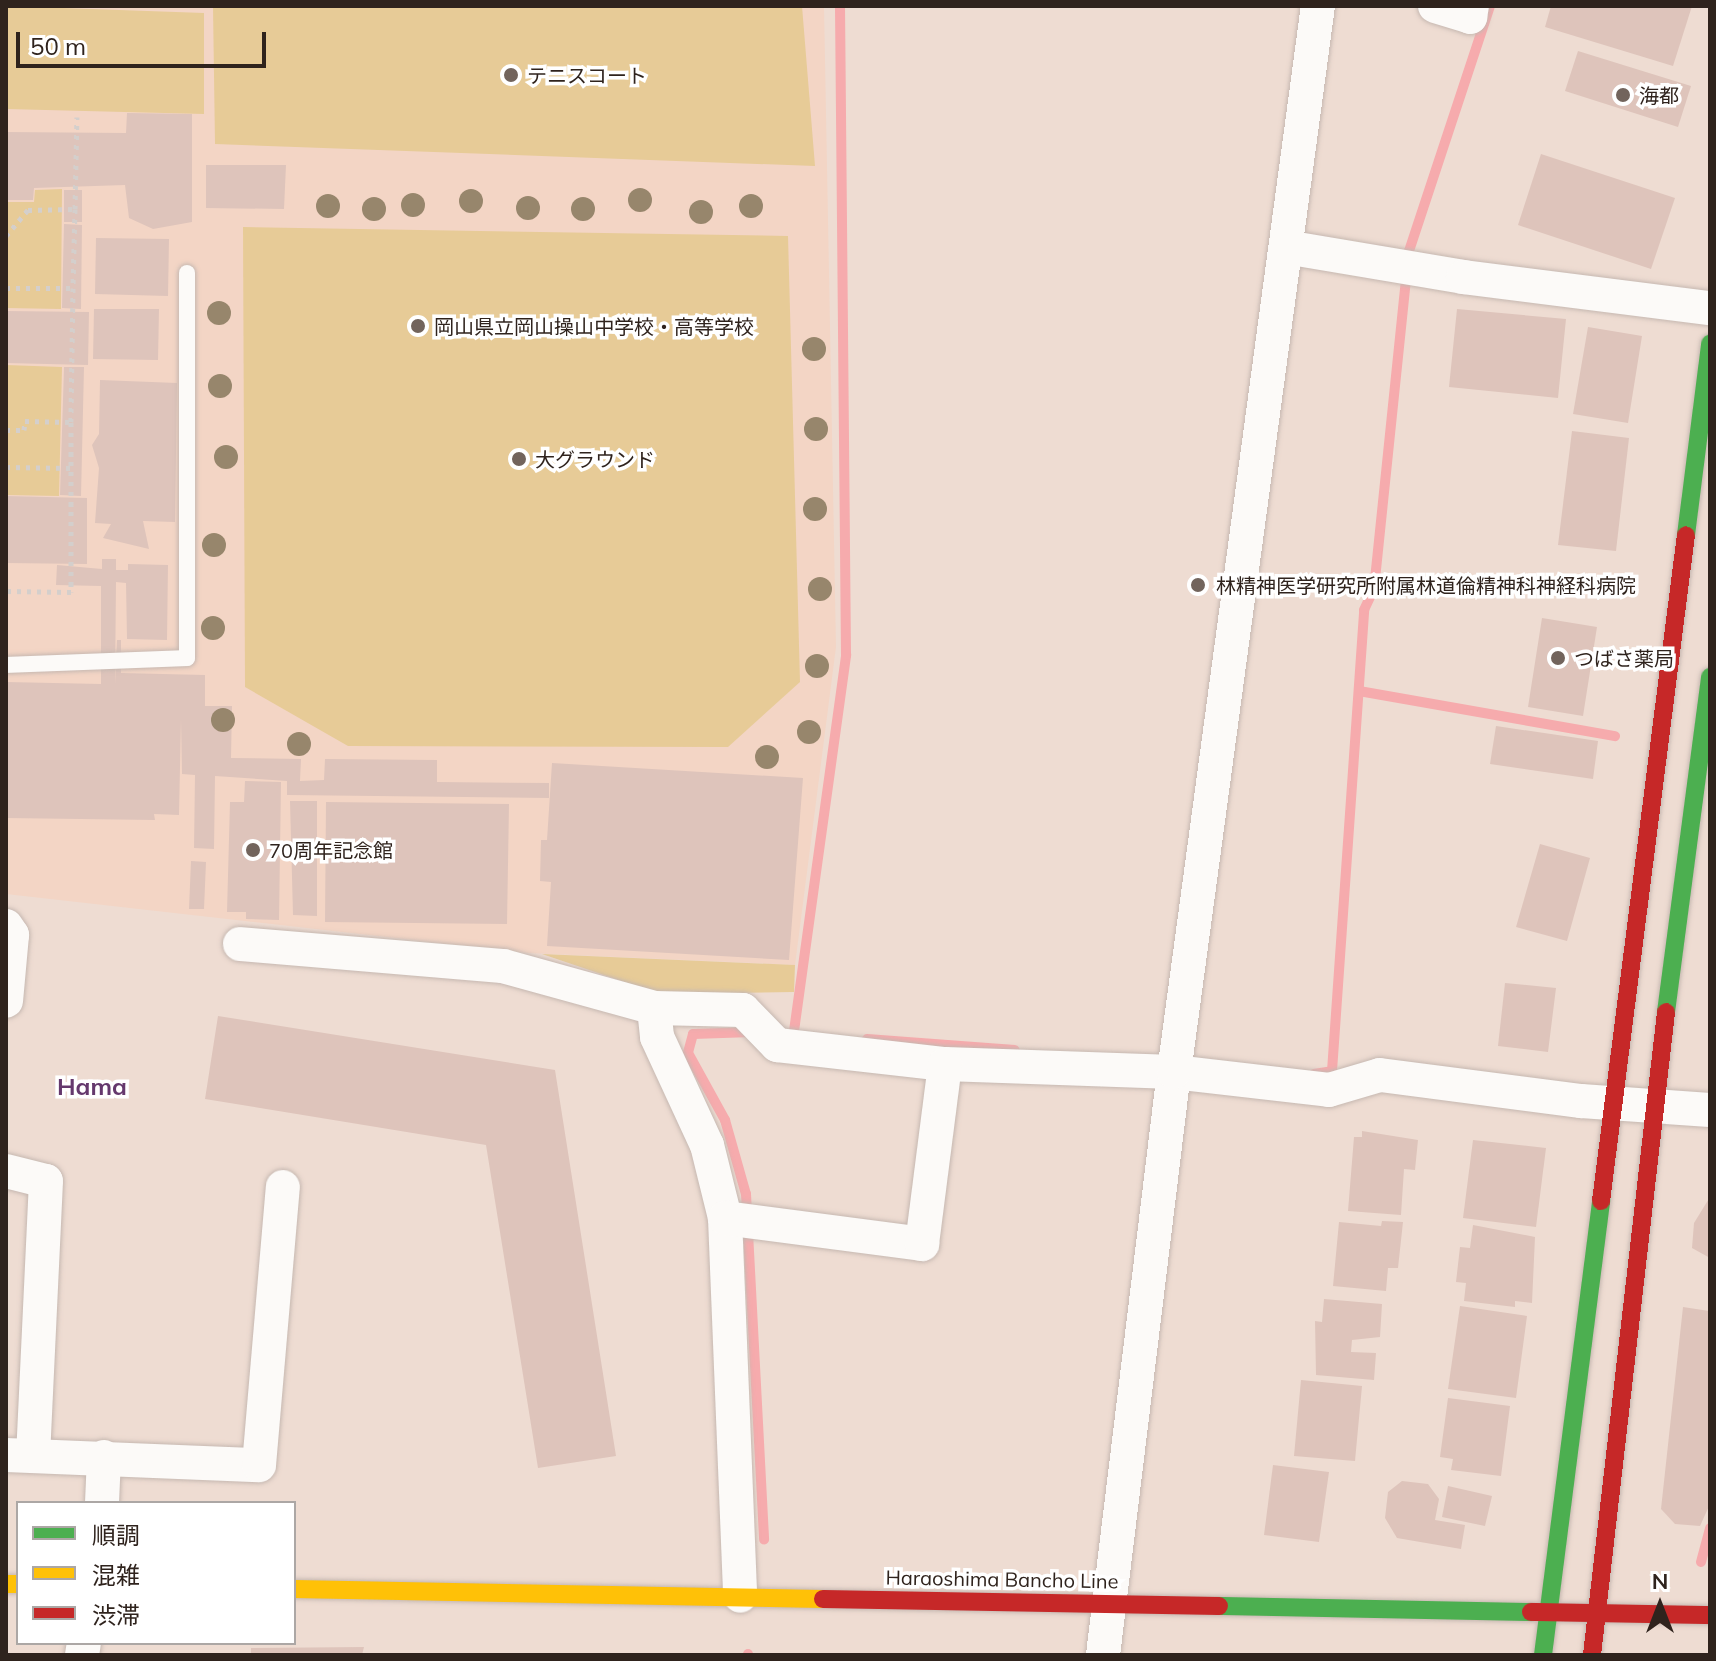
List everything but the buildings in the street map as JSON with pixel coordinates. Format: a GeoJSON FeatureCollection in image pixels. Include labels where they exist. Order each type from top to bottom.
{"type":"FeatureCollection","features":[{"type":"Feature","properties":{"kind":"street"},"geometry":{"type":"LineString","coordinates":[[1103,1655],[1174,1072],[1318,6]]}},
{"type":"Feature","properties":{"kind":"street"},"geometry":{"type":"LineString","coordinates":[[1435,6],[1470,17],[1472,6]]}},
{"type":"Feature","properties":{"kind":"street"},"geometry":{"type":"LineString","coordinates":[[1286,247],[1406,267],[1710,308]]}},
{"type":"Feature","properties":{"kind":"street"},"geometry":{"type":"LineString","coordinates":[[1543,1655],[1710,344]]}},
{"type":"Feature","properties":{"kind":"street"},"geometry":{"type":"LineString","coordinates":[[1592,1655],[1654,1106],[1710,677]]}},
{"type":"Feature","properties":{"kind":"street"},"geometry":{"type":"LineString","coordinates":[[6,926],[12,935],[6,1001]]}},
{"type":"Feature","properties":{"kind":"street"},"geometry":{"type":"LineString","coordinates":[[240,944],[503,966],[654,1008],[743,1010],[777,1045],[945,1064],[1174,1072],[1329,1090],[1380,1075],[1614,1103],[1710,1110]]}},
{"type":"Feature","properties":{"kind":"street"},"geometry":{"type":"LineString","coordinates":[[654,1008],[657,1037],[740,1220],[740,1596]]}},
{"type":"Feature","properties":{"kind":"street"},"geometry":{"type":"LineString","coordinates":[[740,1220],[922,1244],[945,1064]]}},
{"type":"Feature","properties":{"kind":"street"},"geometry":{"type":"LineString","coordinates":[[6,1171],[46,1181],[20,1456],[259,1465],[283,1187]]}},
{"type":"Feature","properties":{"kind":"street"},"geometry":{"type":"LineString","coordinates":[[102,1501],[104,1457]]}},
{"type":"Feature","properties":{"kind":"street","name":"Haraoshima Bancho Line"},"geometry":{"type":"LineString","coordinates":[[296,1589],[1710,1615]]}},
{"type":"Feature","properties":{"kind":"lane"},"geometry":{"type":"LineString","coordinates":[[6,665],[187,658],[187,273]]}},
{"type":"Feature","properties":{"kind":"path"},"geometry":{"type":"LineString","coordinates":[[6,591],[71,592],[77,117]]}},
{"type":"Feature","properties":{"kind":"path"},"geometry":{"type":"LineString","coordinates":[[6,236],[28,210],[75,209]]}},
{"type":"Feature","properties":{"kind":"path"},"geometry":{"type":"LineString","coordinates":[[6,288],[73,288]]}},
{"type":"Feature","properties":{"kind":"path"},"geometry":{"type":"LineString","coordinates":[[6,430],[24,430],[25,421],[71,422]]}},
{"type":"Feature","properties":{"kind":"path"},"geometry":{"type":"LineString","coordinates":[[6,467],[71,468]]}},
{"type":"Feature","properties":{"kind":"shaded area","name":"岡山県立岡山操山中学校・高等学校"},"geometry":{"type":"Polygon","coordinates":[[[6,6],[824,6],[836,647],[795,965],[528,953],[6,894],[6,6]]]}},
{"type":"Feature","properties":{"kind":"shaded area"},"geometry":{"type":"Polygon","coordinates":[[[6,6],[204,13],[204,114],[6,109],[6,6]]]}},
{"type":"Feature","properties":{"kind":"shaded area","name":"テニスコート"},"geometry":{"type":"Polygon","coordinates":[[[213,6],[802,6],[815,166],[215,144],[213,6]]]}},
{"type":"Feature","properties":{"kind":"shaded area"},"geometry":{"type":"Polygon","coordinates":[[[62,189],[61,309],[6,308],[6,202],[34,202],[35,190],[62,189]]]}},
{"type":"Feature","properties":{"kind":"shaded area","name":"大グラウンド"},"geometry":{"type":"Polygon","coordinates":[[[243,227],[788,236],[800,682],[728,747],[348,746],[245,687],[243,227]]]}},
{"type":"Feature","properties":{"kind":"shaded area"},"geometry":{"type":"Polygon","coordinates":[[[6,365],[62,367],[59,496],[6,495],[6,365]]]}},
{"type":"Feature","properties":{"kind":"shaded area"},"geometry":{"type":"Polygon","coordinates":[[[542,954],[795,965],[794,992],[660,994],[542,954]]]}},
{"type":"Feature","properties":{"kind":"waterway"},"geometry":{"type":"LineString","coordinates":[[794,1031],[846,655],[840,6]]}},
{"type":"Feature","properties":{"kind":"waterway"},"geometry":{"type":"LineString","coordinates":[[1314,1074],[1332,1071],[1364,610],[1374,589],[1409,251],[1490,6]]}},
{"type":"Feature","properties":{"kind":"waterway"},"geometry":{"type":"LineString","coordinates":[[1359,691],[1615,736]]}},
{"type":"Feature","properties":{"kind":"waterway"},"geometry":{"type":"LineString","coordinates":[[752,1032],[693,1034],[688,1053],[725,1120],[746,1194],[764,1540]]}},
{"type":"Feature","properties":{"kind":"waterway"},"geometry":{"type":"LineString","coordinates":[[867,1039],[1015,1050]]}},
{"type":"Feature","properties":{"kind":"waterway"},"geometry":{"type":"LineString","coordinates":[[1701,1562],[1710,1528]]}},
{"type":"Feature","properties":{"kind":"traffic: fast"},"geometry":{"type":"LineString","coordinates":[[1686,535],[1710,344]]}},
{"type":"Feature","properties":{"kind":"traffic: fast"},"geometry":{"type":"LineString","coordinates":[[1666,1012],[1710,677]]}},
{"type":"Feature","properties":{"kind":"traffic: fast"},"geometry":{"type":"LineString","coordinates":[[1543,1655],[1601,1201]]}},
{"type":"Feature","properties":{"kind":"traffic: fast"},"geometry":{"type":"LineString","coordinates":[[1219,1606],[1531,1612]]}},
{"type":"Feature","properties":{"kind":"traffic: slow"},"geometry":{"type":"LineString","coordinates":[[6,1584],[16,1584]]}},
{"type":"Feature","properties":{"kind":"traffic: slow"},"geometry":{"type":"LineString","coordinates":[[296,1589],[823,1599]]}},
{"type":"Feature","properties":{"kind":"traffic: jam"},"geometry":{"type":"LineString","coordinates":[[1601,1201],[1686,535]]}},
{"type":"Feature","properties":{"kind":"traffic: jam"},"geometry":{"type":"LineString","coordinates":[[1592,1655],[1666,1012]]}},
{"type":"Feature","properties":{"kind":"traffic: jam"},"geometry":{"type":"LineString","coordinates":[[823,1599],[1219,1606]]}},
{"type":"Feature","properties":{"kind":"traffic: jam"},"geometry":{"type":"LineString","coordinates":[[1531,1612],[1710,1615]]}},
{"type":"Feature","properties":{"kind":"place","name":"テニスコート"},"geometry":{"type":"Point","coordinates":[511,75]}},
{"type":"Feature","properties":{"kind":"place","name":"海都"},"geometry":{"type":"Point","coordinates":[1623,95]}},
{"type":"Feature","properties":{"kind":"place","name":"岡山県立岡山操山中学校・高等学校"},"geometry":{"type":"Point","coordinates":[418,326]}},
{"type":"Feature","properties":{"kind":"place","name":"大グラウンド"},"geometry":{"type":"Point","coordinates":[519,459]}},
{"type":"Feature","properties":{"kind":"place","name":"林精神医学研究所附属林道倫精神科神経科病院"},"geometry":{"type":"Point","coordinates":[1198,585]}},
{"type":"Feature","properties":{"kind":"place","name":"つばさ薬局"},"geometry":{"type":"Point","coordinates":[1558,658]}},
{"type":"Feature","properties":{"kind":"place","name":"70周年記念館"},"geometry":{"type":"Point","coordinates":[253,850]}},
{"type":"Feature","properties":{"kind":"district","name":"Hama"},"geometry":{"type":"Point","coordinates":[92,1087]}}]}
